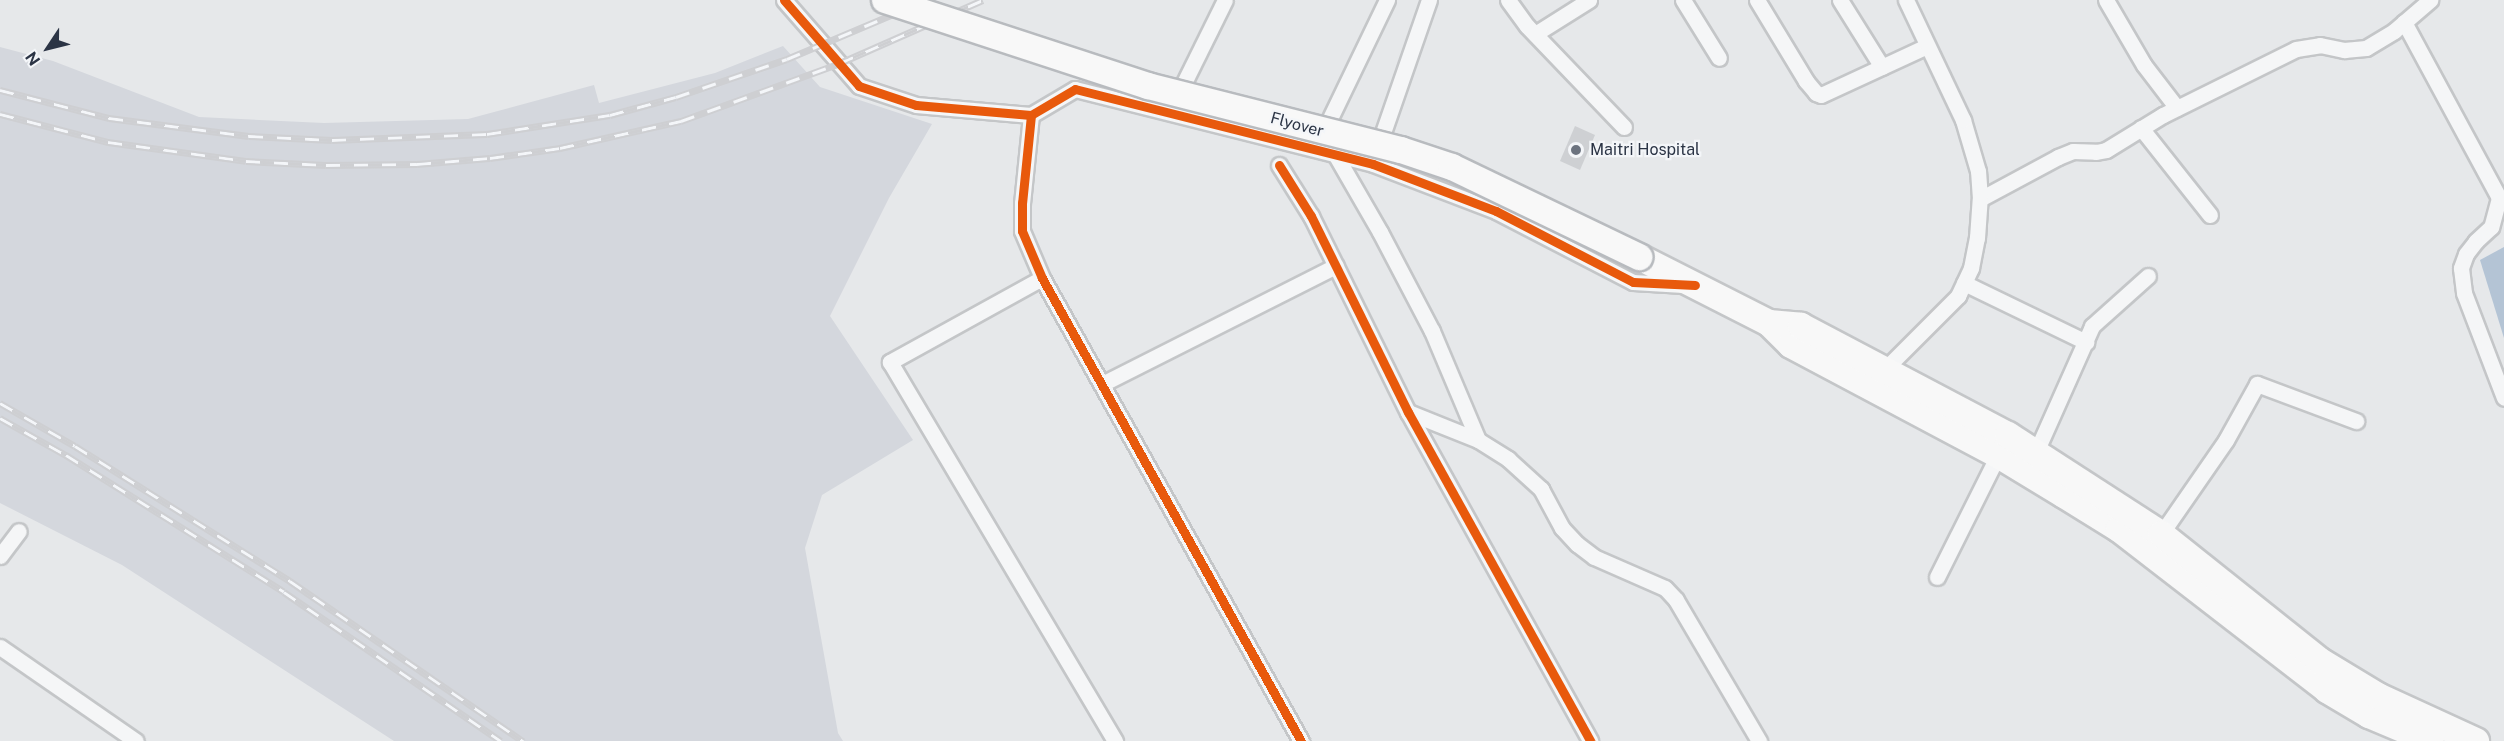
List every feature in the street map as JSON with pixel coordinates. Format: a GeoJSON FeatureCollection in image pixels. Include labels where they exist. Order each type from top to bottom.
{"type":"FeatureCollection","features":[{"type":"Feature","properties":{"kind":"highway","name":"Flyover"},"geometry":{"type":"LineString","coordinates":[[885,0],[1148,86],[1401,150],[1452,167],[1639,257],[1768,323]]}},
{"type":"Feature","properties":{"kind":"highway"},"geometry":{"type":"LineString","coordinates":[[1768,323],[1801,326],[2036,452],[2161,534],[2320,661],[2378,696],[2476,741]]}},
{"type":"Feature","properties":{"kind":"highway"},"geometry":{"type":"LineString","coordinates":[[1768,323],[1791,345],[1998,455],[2119,530],[2327,690],[2369,715],[2431,741]]}},
{"type":"Feature","properties":{"kind":"street"},"geometry":{"type":"LineString","coordinates":[[784,0],[859,86],[916,105],[1031,115],[1075,89],[1373,164],[1496,211],[1633,282],[1695,285]]}},
{"type":"Feature","properties":{"kind":"street"},"geometry":{"type":"LineString","coordinates":[[1169,114],[1225,0]]}},
{"type":"Feature","properties":{"kind":"street"},"geometry":{"type":"LineString","coordinates":[[1315,149],[1387,0]]}},
{"type":"Feature","properties":{"kind":"street"},"geometry":{"type":"LineString","coordinates":[[1373,164],[1429,0]]}},
{"type":"Feature","properties":{"kind":"street"},"geometry":{"type":"LineString","coordinates":[[1508,0],[1535,34],[1624,127]]}},
{"type":"Feature","properties":{"kind":"street"},"geometry":{"type":"LineString","coordinates":[[1535,34],[1590,0]]}},
{"type":"Feature","properties":{"kind":"street"},"geometry":{"type":"LineString","coordinates":[[1683,0],[1719,58]]}},
{"type":"Feature","properties":{"kind":"street"},"geometry":{"type":"LineString","coordinates":[[1757,0],[1816,93],[1828,92],[1927,46]]}},
{"type":"Feature","properties":{"kind":"street"},"geometry":{"type":"LineString","coordinates":[[1840,0],[1882,67]]}},
{"type":"Feature","properties":{"kind":"street"},"geometry":{"type":"LineString","coordinates":[[1884,370],[1958,296],[1971,268],[1977,238],[1980,199],[1978,171],[1963,120],[1906,0]]}},
{"type":"Feature","properties":{"kind":"street"},"geometry":{"type":"LineString","coordinates":[[2106,0],[2144,65],[2177,108]]}},
{"type":"Feature","properties":{"kind":"street"},"geometry":{"type":"LineString","coordinates":[[1980,199],[2073,151],[2106,150],[2177,108],[2296,49],[2320,45],[2344,50],[2366,48],[2404,22],[2430,0]]}},
{"type":"Feature","properties":{"kind":"street"},"geometry":{"type":"LineString","coordinates":[[2404,22],[2501,197],[2491,227],[2471,248],[2461,268],[2464,293],[2504,398]]}},
{"type":"Feature","properties":{"kind":"street"},"geometry":{"type":"LineString","coordinates":[[1031,115],[1022,203],[1022,231],[1042,278],[1301,741]]}},
{"type":"Feature","properties":{"kind":"street"},"geometry":{"type":"LineString","coordinates":[[2141,128],[2210,214]]}},
{"type":"Feature","properties":{"kind":"street"},"geometry":{"type":"LineString","coordinates":[[1335,154],[1380,232],[1432,331],[1478,440]]}},
{"type":"Feature","properties":{"kind":"street"},"geometry":{"type":"LineString","coordinates":[[1279,165],[1311,216],[1408,412],[1590,741]]}},
{"type":"Feature","properties":{"kind":"street"},"geometry":{"type":"LineString","coordinates":[[1102,384],[1336,266]]}},
{"type":"Feature","properties":{"kind":"street"},"geometry":{"type":"LineString","coordinates":[[2036,452],[2092,326],[2148,276]]}},
{"type":"Feature","properties":{"kind":"street"},"geometry":{"type":"LineString","coordinates":[[1042,278],[890,362],[1115,741]]}},
{"type":"Feature","properties":{"kind":"street"},"geometry":{"type":"LineString","coordinates":[[1964,283],[2086,342]]}},
{"type":"Feature","properties":{"kind":"street"},"geometry":{"type":"LineString","coordinates":[[2161,534],[2226,440],[2257,384],[2356,422]]}},
{"type":"Feature","properties":{"kind":"street"},"geometry":{"type":"LineString","coordinates":[[1408,412],[1478,440],[1527,473],[1541,489],[1562,528],[1577,544],[1594,557],[1665,588],[1676,600],[1759,741]]}},
{"type":"Feature","properties":{"kind":"street"},"geometry":{"type":"LineString","coordinates":[[1936,577],[1998,455]]}},
{"type":"Feature","properties":{"kind":"street"},"geometry":{"type":"LineString","coordinates":[[0,556],[19,531]]}},
{"type":"Feature","properties":{"kind":"street"},"geometry":{"type":"LineString","coordinates":[[0,647],[136,741]]}},
{"type":"Feature","properties":{"kind":"shaded area"},"geometry":{"type":"Polygon","coordinates":[[[783,46],[820,87],[932,124],[889,198],[830,316],[913,440],[822,495],[805,548],[838,733],[843,741],[394,741],[122,565],[0,503],[0,47],[53,61],[199,117],[324,123],[468,119],[594,85],[599,103],[715,73],[783,46]]]}},
{"type":"Feature","properties":{"kind":"water"},"geometry":{"type":"Polygon","coordinates":[[[2504,247],[2504,338],[2480,260],[2504,247]]]}},
{"type":"Feature","properties":{"kind":"building"},"geometry":{"type":"Polygon","coordinates":[[[1575,126],[1595,135],[1580,170],[1560,161],[1575,126]]]}},
{"type":"Feature","properties":{"kind":"railway"},"geometry":{"type":"LineString","coordinates":[[0,90],[109,118],[249,136],[332,140],[487,134],[610,115],[676,97],[787,59],[927,0]]}},
{"type":"Feature","properties":{"kind":"railway"},"geometry":{"type":"LineString","coordinates":[[0,114],[108,142],[246,161],[326,165],[417,164],[490,158],[560,148],[681,121],[840,63],[983,0]]}},
{"type":"Feature","properties":{"kind":"railway"},"geometry":{"type":"LineString","coordinates":[[0,403],[75,446],[290,581],[523,741]]}},
{"type":"Feature","properties":{"kind":"railway"},"geometry":{"type":"LineString","coordinates":[[0,418],[66,455],[284,592],[501,741]]}},
{"type":"Feature","properties":{"kind":"cycle path"},"geometry":{"type":"LineString","coordinates":[[784,0],[859,86],[916,105],[1031,115],[1075,89],[1373,164],[1496,211],[1633,282],[1695,285]]}},
{"type":"Feature","properties":{"kind":"cycle path"},"geometry":{"type":"LineString","coordinates":[[1031,115],[1022,203],[1022,231],[1042,278],[1301,741]]}},
{"type":"Feature","properties":{"kind":"cycle path"},"geometry":{"type":"LineString","coordinates":[[1279,165],[1311,216],[1408,412],[1590,741]]}},
{"type":"Feature","properties":{"kind":"place","name":"Maitri Hospital"},"geometry":{"type":"Point","coordinates":[1576,150]}}]}
